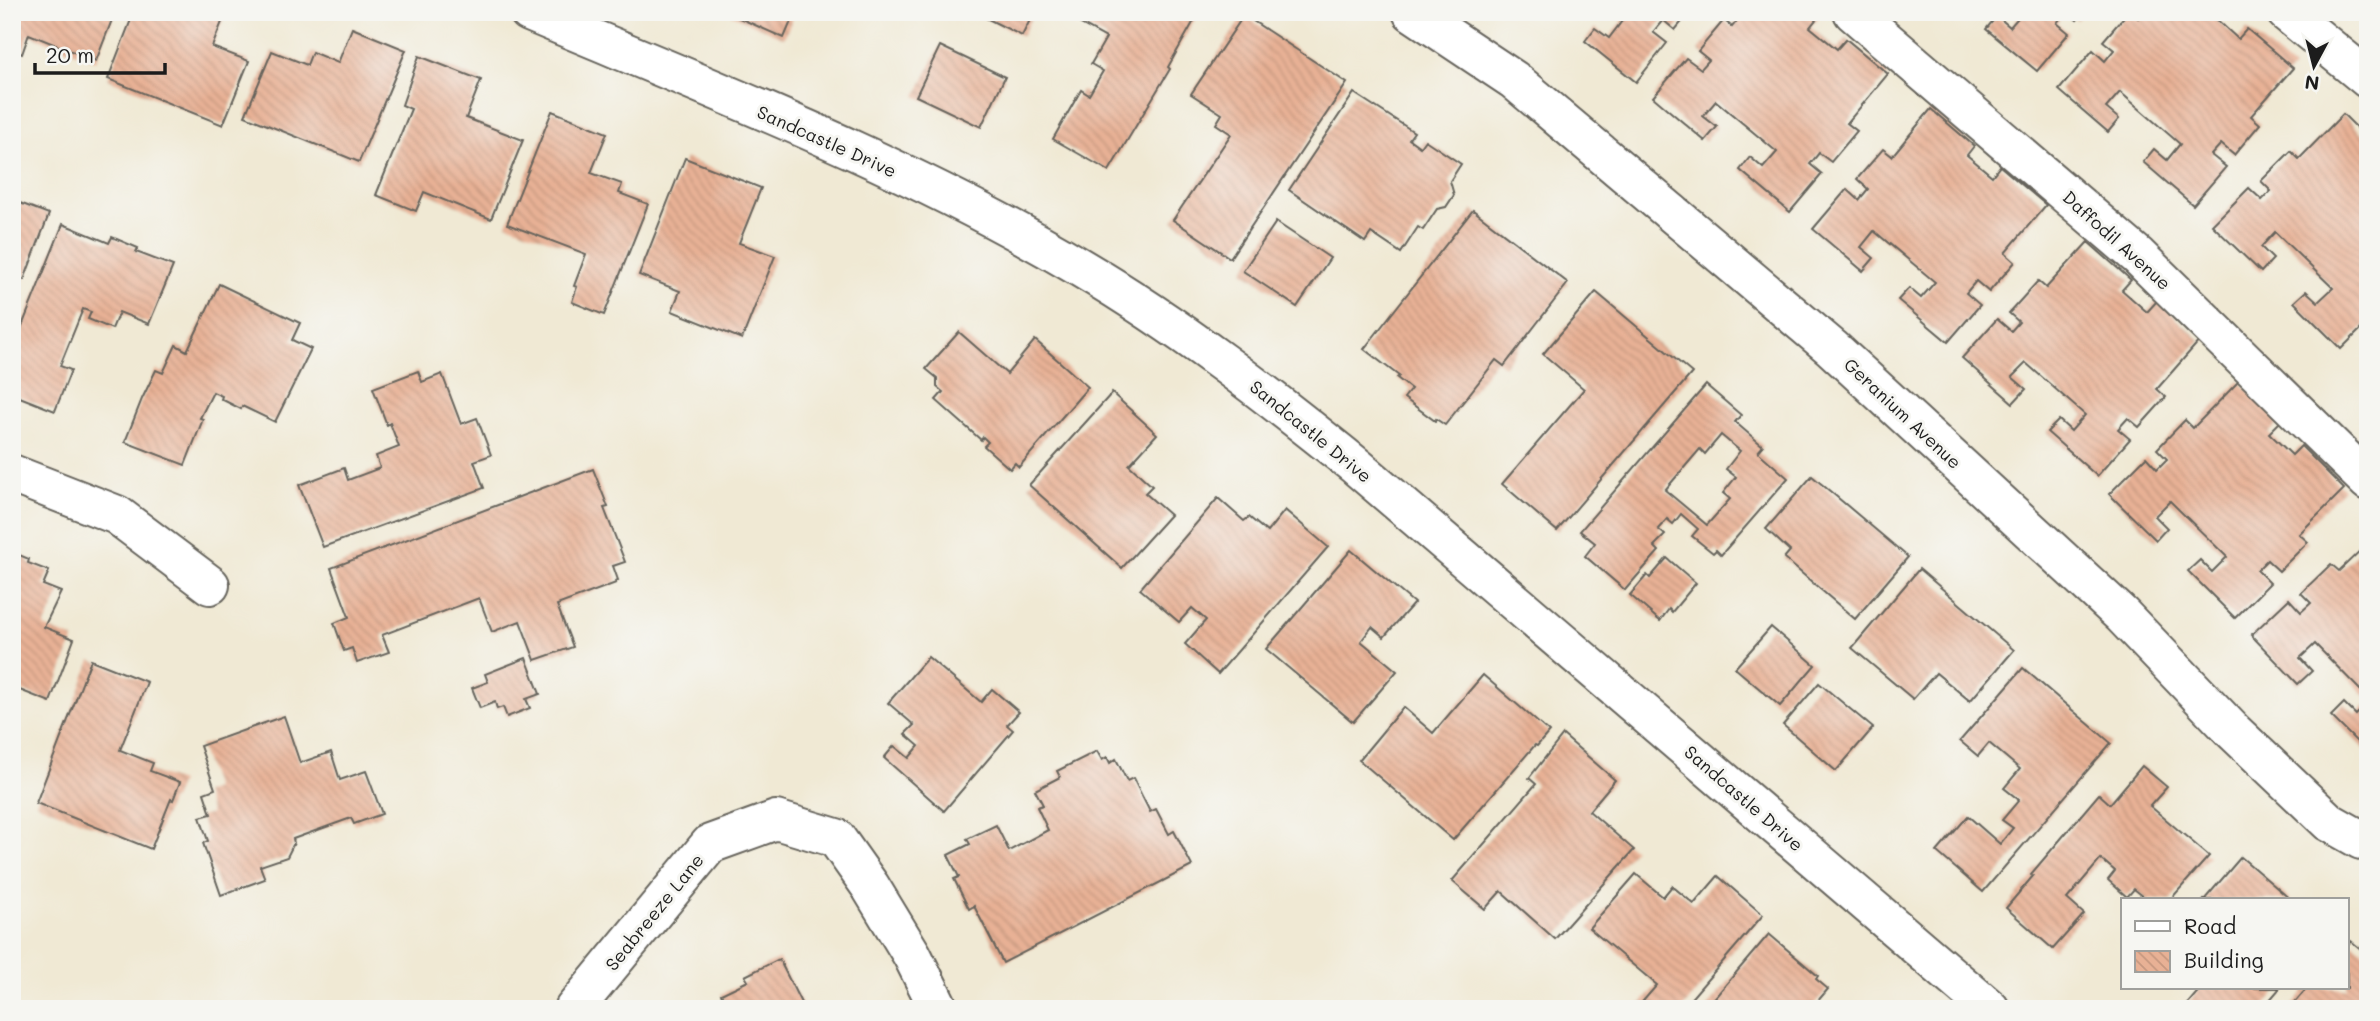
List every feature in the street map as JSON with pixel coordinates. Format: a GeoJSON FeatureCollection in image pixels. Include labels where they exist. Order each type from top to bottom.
{"type":"FeatureCollection","features":[{"type":"Feature","properties":{"kind":"street","name":"Sandcastle Drive"},"geometry":{"type":"LineString","coordinates":[[529,12],[761,111],[971,208],[1081,268],[1176,329],[1268,395],[1356,466],[1990,1009]]}},
{"type":"Feature","properties":{"kind":"street","name":"Geranium Avenue"},"geometry":{"type":"LineString","coordinates":[[1412,12],[1514,80],[1832,348],[2122,615],[2233,731],[2329,822],[2361,840],[2368,841]]}},
{"type":"Feature","properties":{"kind":"street","name":"Daffodil Avenue"},"geometry":{"type":"LineString","coordinates":[[1853,12],[2138,256],[2362,465]]}},
{"type":"Feature","properties":{"kind":"street"},"geometry":{"type":"LineString","coordinates":[[2286,12],[2368,79]]}},
{"type":"Feature","properties":{"kind":"street"},"geometry":{"type":"LineString","coordinates":[[12,474],[117,515],[210,585]]}},
{"type":"Feature","properties":{"kind":"street","name":"Seabreeze Lane"},"geometry":{"type":"LineString","coordinates":[[574,1009],[710,844],[776,820],[836,838],[912,955],[939,1009]]}},
{"type":"Feature","properties":{"kind":"building"},"geometry":{"type":"Polygon","coordinates":[[[12,12],[115,12],[96,61],[29,34],[22,54],[12,50],[12,12]]]}},
{"type":"Feature","properties":{"kind":"building"},"geometry":{"type":"Polygon","coordinates":[[[134,12],[226,12],[212,47],[249,61],[223,125],[108,79],[134,12]]]}},
{"type":"Feature","properties":{"kind":"building"},"geometry":{"type":"Polygon","coordinates":[[[726,12],[795,12],[784,38],[726,12]]]}},
{"type":"Feature","properties":{"kind":"building"},"geometry":{"type":"Polygon","coordinates":[[[974,12],[1034,12],[1022,36],[974,12]]]}},
{"type":"Feature","properties":{"kind":"building"},"geometry":{"type":"Polygon","coordinates":[[[1199,12],[1168,67],[1170,69],[1109,171],[1053,139],[1081,90],[1089,95],[1103,71],[1091,64],[1106,38],[1063,14],[1199,12]]]}},
{"type":"Feature","properties":{"kind":"building"},"geometry":{"type":"Polygon","coordinates":[[[1610,12],[1690,12],[1675,30],[1663,20],[1653,32],[1667,43],[1636,82],[1585,41],[1595,28],[1609,38],[1622,21],[1610,12]]]}},
{"type":"Feature","properties":{"kind":"building"},"geometry":{"type":"Polygon","coordinates":[[[1744,12],[1814,12],[1819,16],[1810,27],[1837,49],[1846,39],[1888,74],[1847,123],[1857,131],[1831,162],[1819,153],[1810,164],[1822,174],[1790,212],[1740,170],[1750,157],[1763,168],[1777,152],[1716,101],[1703,116],[1717,127],[1705,141],[1653,97],[1686,58],[1701,69],[1709,60],[1698,51],[1724,20],[1732,27],[1744,12]]]}},
{"type":"Feature","properties":{"kind":"building"},"geometry":{"type":"Polygon","coordinates":[[[2023,12],[2065,12],[2057,23],[2069,33],[2037,71],[1986,29],[1997,16],[2010,27],[2023,12]]]}},
{"type":"Feature","properties":{"kind":"building"},"geometry":{"type":"Polygon","coordinates":[[[2067,12],[2084,12],[2077,20],[2067,12]]]}},
{"type":"Feature","properties":{"kind":"building"},"geometry":{"type":"Polygon","coordinates":[[[2128,12],[2138,18],[2143,12],[2218,12],[2214,17],[2238,39],[2247,29],[2293,68],[2251,116],[2260,124],[2234,155],[2221,144],[2211,155],[2226,167],[2193,205],[2143,162],[2154,149],[2167,160],[2180,144],[2120,92],[2106,108],[2119,119],[2108,132],[2059,90],[2093,50],[2105,61],[2114,50],[2103,41],[2128,12]]]}},
{"type":"Feature","properties":{"kind":"building"},"geometry":{"type":"Polygon","coordinates":[[[1244,15],[1347,83],[1230,258],[1173,220],[1231,134],[1216,124],[1222,114],[1191,94],[1244,15]]]}},
{"type":"Feature","properties":{"kind":"building"},"geometry":{"type":"Polygon","coordinates":[[[352,28],[406,50],[359,162],[245,116],[272,51],[307,65],[312,52],[338,63],[352,28]]]}},
{"type":"Feature","properties":{"kind":"building"},"geometry":{"type":"Polygon","coordinates":[[[940,46],[1005,77],[981,127],[916,96],[940,46]]]}},
{"type":"Feature","properties":{"kind":"building"},"geometry":{"type":"Polygon","coordinates":[[[419,56],[481,80],[466,118],[523,140],[491,219],[424,192],[416,211],[376,195],[411,109],[402,105],[419,56]]]}},
{"type":"Feature","properties":{"kind":"building"},"geometry":{"type":"Polygon","coordinates":[[[1354,93],[1414,132],[1409,139],[1420,147],[1425,140],[1461,164],[1450,181],[1454,195],[1446,207],[1437,209],[1423,230],[1418,227],[1401,253],[1371,233],[1365,242],[1289,190],[1354,93]]]}},
{"type":"Feature","properties":{"kind":"building"},"geometry":{"type":"Polygon","coordinates":[[[1931,109],[1974,146],[1967,155],[1992,176],[2000,166],[2046,205],[2005,253],[2015,262],[1989,292],[1976,281],[1966,293],[1980,305],[1948,342],[1898,300],[1909,288],[1921,298],[1935,282],[1874,231],[1861,247],[1874,258],[1863,271],[1813,229],[1847,189],[1859,200],[1868,189],[1857,179],[1883,149],[1892,156],[1931,109]]]}},
{"type":"Feature","properties":{"kind":"building"},"geometry":{"type":"Polygon","coordinates":[[[552,111],[607,133],[591,173],[622,184],[619,193],[648,204],[604,315],[572,302],[577,287],[574,286],[586,254],[507,224],[552,111]]]}},
{"type":"Feature","properties":{"kind":"building"},"geometry":{"type":"Polygon","coordinates":[[[2343,114],[2368,139],[2368,299],[2365,302],[2368,306],[2368,322],[2341,349],[2294,302],[2306,291],[2318,302],[2333,288],[2275,232],[2261,247],[2273,259],[2261,272],[2212,225],[2249,188],[2262,200],[2271,191],[2261,181],[2291,151],[2299,159],[2343,114]]]}},
{"type":"Feature","properties":{"kind":"building"},"geometry":{"type":"Polygon","coordinates":[[[685,158],[761,188],[739,243],[775,256],[742,339],[672,311],[680,291],[639,275],[685,158]]]}},
{"type":"Feature","properties":{"kind":"building"},"geometry":{"type":"Polygon","coordinates":[[[12,200],[49,214],[24,280],[12,275],[12,200]]]}},
{"type":"Feature","properties":{"kind":"building"},"geometry":{"type":"Polygon","coordinates":[[[1473,210],[1568,283],[1504,366],[1496,360],[1445,425],[1436,419],[1435,421],[1404,398],[1411,389],[1397,378],[1399,376],[1364,349],[1473,210]]]}},
{"type":"Feature","properties":{"kind":"building"},"geometry":{"type":"Polygon","coordinates":[[[1276,222],[1330,258],[1297,307],[1243,271],[1276,222]]]}},
{"type":"Feature","properties":{"kind":"building"},"geometry":{"type":"Polygon","coordinates":[[[63,224],[109,243],[112,237],[138,248],[136,252],[173,266],[149,324],[119,312],[112,329],[88,319],[91,312],[83,309],[60,366],[71,370],[55,411],[12,394],[12,351],[63,224]]]}},
{"type":"Feature","properties":{"kind":"building"},"geometry":{"type":"Polygon","coordinates":[[[2088,242],[2131,280],[2122,290],[2147,312],[2157,301],[2200,340],[2157,389],[2166,397],[2139,427],[2128,418],[2118,429],[2130,439],[2097,476],[2047,432],[2059,420],[2071,431],[2085,415],[2026,363],[2012,377],[2026,389],[2013,403],[1962,358],[1997,319],[2011,331],[2019,322],[2009,313],[2038,281],[2046,288],[2088,242]]]}},
{"type":"Feature","properties":{"kind":"building"},"geometry":{"type":"Polygon","coordinates":[[[219,284],[300,323],[292,340],[311,349],[275,422],[242,406],[241,409],[213,392],[200,418],[203,419],[185,465],[125,442],[156,370],[163,373],[176,345],[187,351],[219,284]]]}},
{"type":"Feature","properties":{"kind":"building"},"geometry":{"type":"Polygon","coordinates":[[[1596,292],[1692,373],[1557,531],[1502,484],[1584,389],[1543,354],[1596,292]]]}},
{"type":"Feature","properties":{"kind":"building"},"geometry":{"type":"Polygon","coordinates":[[[959,332],[1007,374],[1035,340],[1088,387],[1019,467],[1015,463],[1010,469],[984,446],[988,442],[983,437],[981,440],[936,400],[943,392],[937,387],[937,378],[926,369],[959,332]]]}},
{"type":"Feature","properties":{"kind":"building"},"geometry":{"type":"Polygon","coordinates":[[[418,371],[422,382],[442,374],[461,424],[477,418],[491,455],[474,461],[484,488],[323,547],[299,485],[344,468],[348,480],[380,468],[376,456],[399,447],[390,423],[387,425],[373,388],[418,371]]]}},
{"type":"Feature","properties":{"kind":"building"},"geometry":{"type":"Polygon","coordinates":[[[2239,381],[2280,422],[2269,433],[2292,455],[2301,446],[2344,489],[2299,534],[2308,542],[2279,571],[2267,560],[2257,570],[2270,583],[2235,618],[2188,571],[2200,560],[2212,572],[2227,557],[2170,501],[2155,516],[2167,528],[2156,540],[2109,494],[2146,457],[2157,469],[2167,459],[2157,449],[2185,420],[2193,428],[2239,381]]]}},
{"type":"Feature","properties":{"kind":"building"},"geometry":{"type":"Polygon","coordinates":[[[1706,385],[1741,415],[1735,422],[1763,446],[1758,452],[1788,478],[1721,555],[1716,550],[1713,553],[1692,536],[1698,529],[1681,514],[1673,524],[1667,519],[1658,529],[1665,535],[1654,546],[1659,551],[1625,590],[1585,556],[1595,543],[1580,531],[1706,385]],[[1721,435],[1705,454],[1700,449],[1665,490],[1707,525],[1730,499],[1723,493],[1736,477],[1726,469],[1740,451],[1721,435]]]}},
{"type":"Feature","properties":{"kind":"building"},"geometry":{"type":"Polygon","coordinates":[[[1112,393],[1157,434],[1129,465],[1152,486],[1145,493],[1170,515],[1122,568],[1029,485],[1112,393]]]}},
{"type":"Feature","properties":{"kind":"building"},"geometry":{"type":"Polygon","coordinates":[[[593,469],[608,507],[604,508],[625,562],[613,566],[618,580],[616,583],[557,605],[573,647],[535,660],[520,621],[492,632],[479,598],[382,635],[389,652],[357,663],[352,648],[344,651],[334,623],[349,617],[331,568],[593,469]]]}},
{"type":"Feature","properties":{"kind":"building"},"geometry":{"type":"Polygon","coordinates":[[[1812,476],[1908,557],[1855,619],[1784,558],[1790,551],[1766,529],[1812,476]]]}},
{"type":"Feature","properties":{"kind":"building"},"geometry":{"type":"Polygon","coordinates":[[[1218,498],[1244,521],[1249,517],[1267,532],[1285,510],[1328,547],[1218,674],[1185,644],[1206,620],[1192,608],[1179,622],[1140,589],[1218,498]]]}},
{"type":"Feature","properties":{"kind":"building"},"geometry":{"type":"Polygon","coordinates":[[[2368,543],[2368,698],[2315,644],[2300,658],[2312,671],[2298,684],[2251,635],[2289,599],[2301,612],[2311,603],[2301,593],[2331,564],[2339,571],[2368,543]]]}},
{"type":"Feature","properties":{"kind":"building"},"geometry":{"type":"Polygon","coordinates":[[[1351,550],[1414,603],[1384,637],[1372,627],[1361,641],[1397,671],[1353,722],[1266,649],[1351,550]]]}},
{"type":"Feature","properties":{"kind":"building"},"geometry":{"type":"Polygon","coordinates":[[[12,552],[29,559],[28,563],[49,571],[43,585],[61,592],[44,627],[74,639],[50,702],[12,687],[12,552]]]}},
{"type":"Feature","properties":{"kind":"building"},"geometry":{"type":"Polygon","coordinates":[[[1667,558],[1696,583],[1672,612],[1669,609],[1660,621],[1630,595],[1647,575],[1650,578],[1667,558]]]}},
{"type":"Feature","properties":{"kind":"building"},"geometry":{"type":"Polygon","coordinates":[[[1919,569],[2014,650],[1970,701],[1936,673],[1913,699],[1852,648],[1919,569]]]}},
{"type":"Feature","properties":{"kind":"building"},"geometry":{"type":"Polygon","coordinates":[[[1771,627],[1815,665],[1780,706],[1735,668],[1771,627]]]}},
{"type":"Feature","properties":{"kind":"building"},"geometry":{"type":"Polygon","coordinates":[[[928,657],[981,702],[992,689],[1019,712],[1007,725],[1013,730],[944,811],[884,758],[894,746],[909,758],[919,746],[905,734],[914,725],[888,703],[928,657]]]}},
{"type":"Feature","properties":{"kind":"building"},"geometry":{"type":"Polygon","coordinates":[[[526,658],[540,694],[526,699],[530,708],[507,717],[503,707],[497,709],[495,702],[480,708],[472,688],[488,682],[485,674],[526,658]]]}},
{"type":"Feature","properties":{"kind":"building"},"geometry":{"type":"Polygon","coordinates":[[[91,660],[147,682],[120,750],[153,763],[150,771],[180,782],[151,849],[36,803],[91,660]]]}},
{"type":"Feature","properties":{"kind":"building"},"geometry":{"type":"Polygon","coordinates":[[[2023,668],[2111,743],[1983,892],[1937,852],[1968,816],[2000,844],[2013,828],[2002,820],[2019,800],[2004,788],[2020,769],[1989,743],[1978,756],[1960,741],[2023,668]]]}},
{"type":"Feature","properties":{"kind":"building"},"geometry":{"type":"Polygon","coordinates":[[[1483,675],[1549,732],[1453,840],[1359,760],[1403,707],[1433,733],[1483,675]]]}},
{"type":"Feature","properties":{"kind":"building"},"geometry":{"type":"Polygon","coordinates":[[[1819,683],[1873,728],[1836,771],[1783,725],[1819,683]]]}},
{"type":"Feature","properties":{"kind":"building"},"geometry":{"type":"Polygon","coordinates":[[[2344,703],[2356,715],[2368,703],[2368,753],[2331,716],[2344,703]]]}},
{"type":"Feature","properties":{"kind":"building"},"geometry":{"type":"Polygon","coordinates":[[[284,716],[300,763],[331,752],[340,780],[366,771],[382,814],[354,824],[351,818],[293,839],[294,843],[287,857],[260,866],[265,879],[221,895],[203,843],[208,841],[200,817],[211,814],[204,793],[215,789],[200,746],[284,716]]]}},
{"type":"Feature","properties":{"kind":"building"},"geometry":{"type":"Polygon","coordinates":[[[1563,735],[1615,780],[1589,811],[1634,850],[1555,939],[1501,891],[1485,909],[1452,881],[1536,784],[1529,778],[1563,735]]]}},
{"type":"Feature","properties":{"kind":"building"},"geometry":{"type":"Polygon","coordinates":[[[1097,751],[1102,760],[1107,757],[1110,763],[1116,759],[1127,781],[1133,778],[1150,812],[1156,809],[1169,834],[1174,831],[1192,866],[1003,963],[974,906],[969,909],[954,879],[959,877],[948,855],[970,844],[967,839],[996,825],[1009,851],[1048,830],[1037,807],[1043,805],[1035,790],[1060,777],[1057,771],[1097,751]]]}},
{"type":"Feature","properties":{"kind":"building"},"geometry":{"type":"Polygon","coordinates":[[[2142,766],[2167,787],[2150,806],[2209,856],[2172,898],[2145,898],[2134,889],[2127,897],[2108,880],[2115,871],[2101,859],[2067,899],[2084,914],[2053,949],[2006,908],[2033,876],[2031,874],[2099,794],[2110,804],[2142,766]]]}},
{"type":"Feature","properties":{"kind":"building"},"geometry":{"type":"Polygon","coordinates":[[[2241,857],[2289,898],[2206,898],[2241,857]]]}},
{"type":"Feature","properties":{"kind":"building"},"geometry":{"type":"Polygon","coordinates":[[[1636,874],[1663,897],[1672,886],[1694,904],[1718,876],[1763,915],[1682,1009],[1636,1009],[1657,985],[1589,928],[1636,874]]]}},
{"type":"Feature","properties":{"kind":"building"},"geometry":{"type":"Polygon","coordinates":[[[1769,934],[1818,976],[1816,979],[1828,989],[1811,1009],[1705,1009],[1769,934]]]}},
{"type":"Feature","properties":{"kind":"building"},"geometry":{"type":"Polygon","coordinates":[[[2351,941],[2368,955],[2368,1009],[2289,1009],[2305,990],[2348,990],[2348,945],[2351,941]]]}},
{"type":"Feature","properties":{"kind":"building"},"geometry":{"type":"Polygon","coordinates":[[[779,959],[804,1009],[728,1009],[721,994],[748,981],[745,976],[779,959]]]}},
{"type":"Feature","properties":{"kind":"building"},"geometry":{"type":"Polygon","coordinates":[[[2199,990],[2278,990],[2262,1009],[2183,1009],[2199,990]]]}}]}
